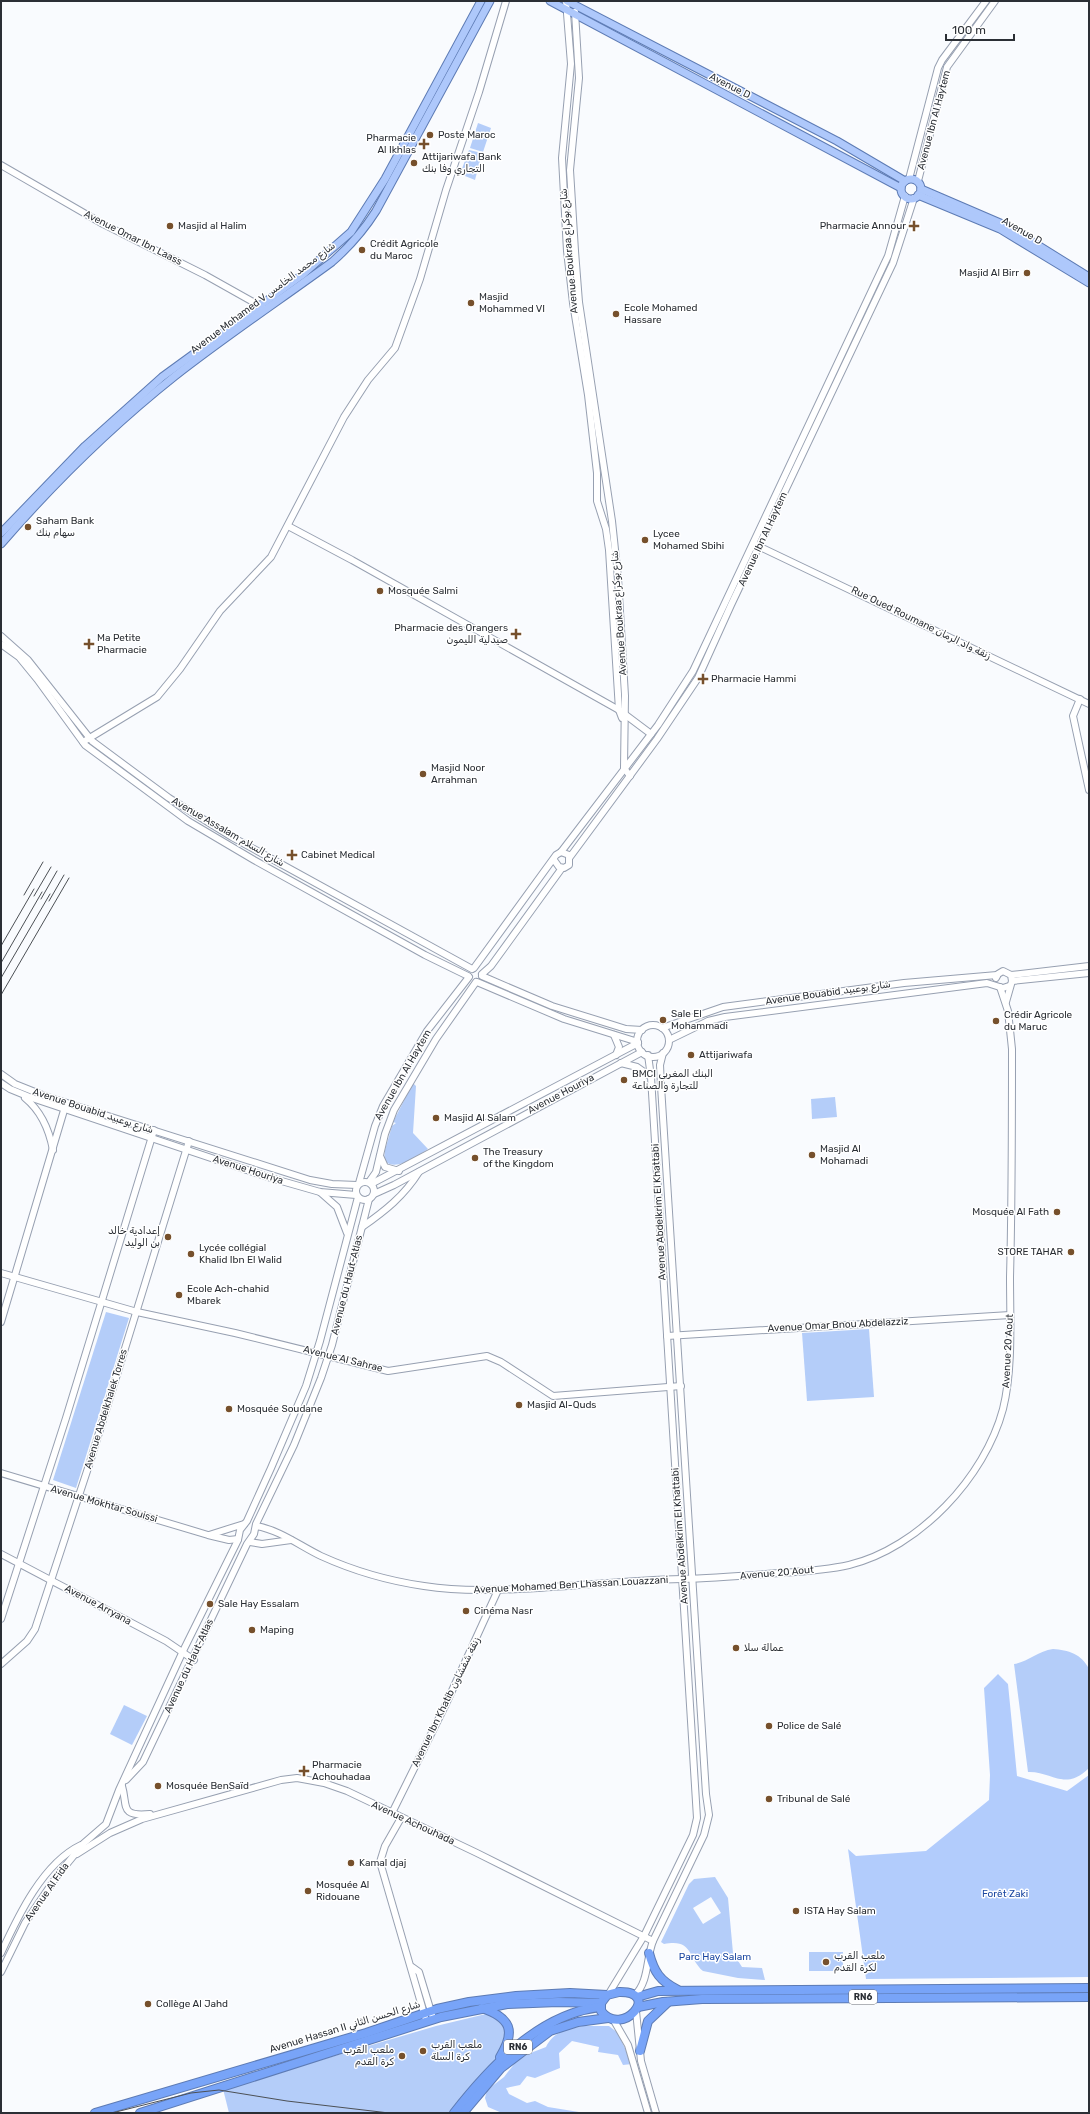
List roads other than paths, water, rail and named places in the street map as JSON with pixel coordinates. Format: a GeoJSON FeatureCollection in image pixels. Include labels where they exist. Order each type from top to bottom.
{"type":"FeatureCollection","features":[{"type":"Feature","properties":{"kind":"highway"},"geometry":{"type":"LineString","coordinates":[[649,1953],[654,1971],[661,1980],[681,1991]]}},
{"type":"Feature","properties":{"kind":"highway","name":"RN6"},"geometry":{"type":"LineString","coordinates":[[607,1995],[624,1992],[636,1996],[651,1992],[681,1991],[1089,1988]]}},
{"type":"Feature","properties":{"kind":"highway","name":"Avenue Hassan II شارع الحسن الثاني"},"geometry":{"type":"LineString","coordinates":[[95,2113],[111,2111],[366,2033],[427,2012],[470,2002],[516,1996],[570,1993],[607,1995]]}},
{"type":"Feature","properties":{"kind":"highway"},"geometry":{"type":"LineString","coordinates":[[607,1995],[600,2005],[601,2011],[611,2018]]}},
{"type":"Feature","properties":{"kind":"highway"},"geometry":{"type":"LineString","coordinates":[[636,1996],[637,2009]]}},
{"type":"Feature","properties":{"kind":"highway","name":"RN6"},"geometry":{"type":"LineString","coordinates":[[463,2113],[501,2068],[550,2032],[578,2022],[628,2017],[637,2009],[669,2001],[774,1998],[1089,1997]]}},
{"type":"Feature","properties":{"kind":"highway"},"geometry":{"type":"LineString","coordinates":[[640,2051],[648,2021],[669,2001]]}},
{"type":"Feature","properties":{"kind":"highway","name":"Avenue Hassan II شارع الحسن الثاني"},"geometry":{"type":"LineString","coordinates":[[140,2113],[430,2020],[482,2008],[536,2002],[600,2005]]}},
{"type":"Feature","properties":{"kind":"highway","name":"RN6"},"geometry":{"type":"LineString","coordinates":[[454,2113],[498,2062],[556,2020],[580,2010],[600,2005]]}},
{"type":"Feature","properties":{"kind":"highway"},"geometry":{"type":"LineString","coordinates":[[482,2008],[502,2017],[509,2029],[508,2045],[498,2062]]}},
{"type":"Feature","properties":{"kind":"main road","name":"Avenue Mohamed V شارع محمد الخامس"},"geometry":{"type":"LineString","coordinates":[[1,544],[111,431],[176,376],[324,258],[355,228],[391,168],[481,1]]}},
{"type":"Feature","properties":{"kind":"main road","name":"Avenue Mohamed V شارع محمد الخامس"},"geometry":{"type":"LineString","coordinates":[[1,533],[57,473],[162,377],[332,262],[365,228],[384,196],[490,1]]}},
{"type":"Feature","properties":{"kind":"main road","name":"Avenue D"},"geometry":{"type":"LineString","coordinates":[[550,1],[575,13],[710,87],[905,183]]}},
{"type":"Feature","properties":{"kind":"main road","name":"Avenue D"},"geometry":{"type":"LineString","coordinates":[[569,2],[837,141],[905,183]]}},
{"type":"Feature","properties":{"kind":"main road"},"geometry":{"type":"LineString","coordinates":[[905,196],[905,183],[918,181],[918,194]]}},
{"type":"Feature","properties":{"kind":"main road","name":"Avenue D"},"geometry":{"type":"LineString","coordinates":[[905,196],[918,194],[994,220],[1089,283]]}},
{"type":"Feature","properties":{"kind":"main road","name":"Avenue D"},"geometry":{"type":"LineString","coordinates":[[1028,242],[1089,277]]}},
{"type":"Feature","properties":{"kind":"street"},"geometry":{"type":"LineString","coordinates":[[82,742],[157,697],[180,669],[220,611],[271,557],[344,417],[368,380],[392,353],[397,344],[418,286],[506,1]]}},
{"type":"Feature","properties":{"kind":"street","name":"Avenue Ibn Al Haytem"},"geometry":{"type":"LineString","coordinates":[[905,183],[938,68],[942,60],[986,1]]}},
{"type":"Feature","properties":{"kind":"street","name":"Avenue Ibn Al Haytem"},"geometry":{"type":"LineString","coordinates":[[918,181],[947,67],[995,1]]}},
{"type":"Feature","properties":{"kind":"street","name":"Avenue Boukraa شارع بوكراع"},"geometry":{"type":"LineString","coordinates":[[569,2],[566,9],[570,75],[562,158],[567,251],[573,303],[588,395],[596,473],[596,500]]}},
{"type":"Feature","properties":{"kind":"street","name":"Avenue Boukraa شارع بوكراع"},"geometry":{"type":"LineString","coordinates":[[569,2],[575,13],[579,78],[570,161],[575,251],[579,302],[618,578],[622,711]]}},
{"type":"Feature","properties":{"kind":"street","name":"Avenue Omar Ibn Laass"},"geometry":{"type":"LineString","coordinates":[[1,165],[103,224],[205,275],[262,308]]}},
{"type":"Feature","properties":{"kind":"street","name":"Avenue Ibn Al Haytem"},"geometry":{"type":"LineString","coordinates":[[570,857],[696,683],[893,263],[918,194]]}},
{"type":"Feature","properties":{"kind":"street","name":"Avenue Ibn Al Haytem"},"geometry":{"type":"LineString","coordinates":[[561,852],[634,754],[651,734],[693,671],[888,256],[905,196]]}},
{"type":"Feature","properties":{"kind":"street"},"geometry":{"type":"LineString","coordinates":[[602,496],[608,501],[606,507],[599,508],[596,500],[602,496]]}},
{"type":"Feature","properties":{"kind":"street","name":"Avenue Boukraa شارع بوكراع"},"geometry":{"type":"LineString","coordinates":[[599,508],[607,534],[610,560],[623,722],[624,768]]}},
{"type":"Feature","properties":{"kind":"street"},"geometry":{"type":"LineString","coordinates":[[288,526],[352,560],[622,711],[651,734]]}},
{"type":"Feature","properties":{"kind":"street","name":"Rue Oued Roumane زنقة واد الرمان"},"geometry":{"type":"LineString","coordinates":[[752,543],[1089,704]]}},
{"type":"Feature","properties":{"kind":"street","name":"Avenue Assalam شارع السلام"},"geometry":{"type":"LineString","coordinates":[[1,636],[28,660],[89,738],[169,798],[226,834],[473,969]]}},
{"type":"Feature","properties":{"kind":"street","name":"Avenue Assalam شارع السلام"},"geometry":{"type":"LineString","coordinates":[[1,644],[19,657],[37,679],[82,742],[188,821],[273,870],[425,954],[468,976]]}},
{"type":"Feature","properties":{"kind":"street"},"geometry":{"type":"LineString","coordinates":[[1080,699],[1073,716],[1089,790]]}},
{"type":"Feature","properties":{"kind":"street"},"geometry":{"type":"LineString","coordinates":[[623,752],[626,754],[634,754]]}},
{"type":"Feature","properties":{"kind":"street"},"geometry":{"type":"LineString","coordinates":[[624,768],[630,776]]}},
{"type":"Feature","properties":{"kind":"street"},"geometry":{"type":"LineString","coordinates":[[473,969],[479,970],[482,975],[523,995],[559,1009],[626,1029],[642,1030],[650,1025],[662,1028],[667,1033],[669,1040],[668,1048],[663,1053],[653,1056],[645,1054],[638,1042],[541,1010],[470,980],[468,976],[473,969],[554,860],[556,855],[561,852],[565,852],[570,857],[569,865],[562,868],[491,966],[482,975],[477,982]]}},
{"type":"Feature","properties":{"kind":"street"},"geometry":{"type":"LineString","coordinates":[[554,860],[556,865],[562,868]]}},
{"type":"Feature","properties":{"kind":"street"},"geometry":{"type":"LineString","coordinates":[[273,870],[277,861]]}},
{"type":"Feature","properties":{"kind":"street"},"geometry":{"type":"LineString","coordinates":[[1011,981],[1089,966]]}},
{"type":"Feature","properties":{"kind":"street","name":"Avenue Bouabid شارع بوعبيد"},"geometry":{"type":"LineString","coordinates":[[662,1028],[723,1007],[779,1001],[904,983],[997,975],[1003,971],[1011,981],[999,986],[988,984],[725,1017],[708,1021],[669,1040]]}},
{"type":"Feature","properties":{"kind":"street"},"geometry":{"type":"LineString","coordinates":[[1011,981],[1089,973]]}},
{"type":"Feature","properties":{"kind":"street","name":"Avenue 20 Aout"},"geometry":{"type":"LineString","coordinates":[[692,1579],[810,1570],[851,1564],[894,1546],[918,1529],[964,1485],[982,1460],[993,1438],[1003,1408],[1008,1379],[1010,1315],[1012,1049],[1006,1002],[999,986],[997,975]]}},
{"type":"Feature","properties":{"kind":"street","name":"Avenue Ibn Al Haytem"},"geometry":{"type":"LineString","coordinates":[[358,1184],[375,1126],[383,1106],[427,1031],[468,976]]}},
{"type":"Feature","properties":{"kind":"street","name":"Avenue 20 Aout"},"geometry":{"type":"LineString","coordinates":[[1006,1002],[1011,981]]}},
{"type":"Feature","properties":{"kind":"street","name":"Avenue Ibn Al Haytem"},"geometry":{"type":"LineString","coordinates":[[370,1183],[376,1172],[388,1123],[405,1090],[436,1039],[477,982]]}},
{"type":"Feature","properties":{"kind":"street"},"geometry":{"type":"LineString","coordinates":[[638,1042],[642,1030]]}},
{"type":"Feature","properties":{"kind":"street"},"geometry":{"type":"LineString","coordinates":[[614,1035],[619,1047],[616,1055]]}},
{"type":"Feature","properties":{"kind":"street","name":"Avenue Houriya"},"geometry":{"type":"LineString","coordinates":[[370,1183],[399,1171],[638,1042]]}},
{"type":"Feature","properties":{"kind":"street","name":"Avenue Abdelkrim El Khattabi"},"geometry":{"type":"LineString","coordinates":[[636,1996],[644,1984],[649,1953],[653,1941],[700,1846],[709,1815],[706,1794],[700,1677],[692,1579],[660,1066],[663,1053]]}},
{"type":"Feature","properties":{"kind":"street","name":"Avenue Houriya"},"geometry":{"type":"LineString","coordinates":[[372,1196],[621,1063],[645,1054]]}},
{"type":"Feature","properties":{"kind":"street","name":"Avenue Abdelkrim El Khattabi"},"geometry":{"type":"LineString","coordinates":[[607,1995],[644,1936],[693,1835],[697,1822],[651,1077],[645,1054]]}},
{"type":"Feature","properties":{"kind":"street"},"geometry":{"type":"LineString","coordinates":[[621,1063],[637,1067],[651,1077]]}},
{"type":"Feature","properties":{"kind":"street","name":"Avenue Bouabid شارع بوعبيد"},"geometry":{"type":"LineString","coordinates":[[1,1074],[19,1086],[67,1103],[189,1141]]}},
{"type":"Feature","properties":{"kind":"street","name":"Avenue Bouabid شارع بوعبيد"},"geometry":{"type":"LineString","coordinates":[[1,1083],[20,1094],[186,1150]]}},
{"type":"Feature","properties":{"kind":"street"},"geometry":{"type":"LineString","coordinates":[[20,1094],[36,1108],[42,1117],[49,1133],[53,1151]]}},
{"type":"Feature","properties":{"kind":"street"},"geometry":{"type":"LineString","coordinates":[[1,1322],[67,1103]]}},
{"type":"Feature","properties":{"kind":"street"},"geometry":{"type":"LineString","coordinates":[[1,1620],[102,1302],[154,1130]]}},
{"type":"Feature","properties":{"kind":"street","name":"Avenue Houriya"},"geometry":{"type":"LineString","coordinates":[[189,1141],[310,1180],[332,1184],[358,1184]]}},
{"type":"Feature","properties":{"kind":"street","name":"Avenue Abdelkhalek Torres"},"geometry":{"type":"LineString","coordinates":[[1,1664],[31,1636],[35,1629],[137,1312],[189,1141]]}},
{"type":"Feature","properties":{"kind":"street","name":"Avenue Houriya"},"geometry":{"type":"LineString","coordinates":[[186,1150],[320,1192],[357,1196]]}},
{"type":"Feature","properties":{"kind":"street"},"geometry":{"type":"LineString","coordinates":[[380,1154],[385,1167],[399,1171]]}},
{"type":"Feature","properties":{"kind":"street"},"geometry":{"type":"LineString","coordinates":[[362,1227],[393,1204],[410,1186],[420,1171]]}},
{"type":"Feature","properties":{"kind":"street"},"geometry":{"type":"LineString","coordinates":[[364,1181],[370,1183],[374,1188],[372,1196],[362,1200],[357,1196],[355,1190],[358,1184],[364,1181]]}},
{"type":"Feature","properties":{"kind":"street"},"geometry":{"type":"LineString","coordinates":[[320,1192],[337,1207],[347,1234]]}},
{"type":"Feature","properties":{"kind":"street","name":"Avenue du Haut-Atlas"},"geometry":{"type":"LineString","coordinates":[[84,1843],[106,1824],[183,1652],[238,1540],[295,1413],[317,1352],[357,1196]]}},
{"type":"Feature","properties":{"kind":"street","name":"Avenue du Haut-Atlas"},"geometry":{"type":"LineString","coordinates":[[123,1784],[143,1762],[194,1660],[305,1420],[329,1356],[362,1227],[372,1196]]}},
{"type":"Feature","properties":{"kind":"street","name":"Avenue Al Sahrae"},"geometry":{"type":"LineString","coordinates":[[1,1273],[137,1312],[317,1352],[388,1371],[487,1356],[500,1362],[552,1396],[681,1386]]}},
{"type":"Feature","properties":{"kind":"street","name":"Avenue Omar Bnou Abdelazziz"},"geometry":{"type":"LineString","coordinates":[[667,1336],[1010,1315]]}},
{"type":"Feature","properties":{"kind":"street","name":"Avenue Mokhtar Souissi"},"geometry":{"type":"LineString","coordinates":[[1,1473],[208,1535],[229,1540],[238,1540],[240,1543],[249,1543]]}},
{"type":"Feature","properties":{"kind":"street","name":"Avenue Mohamed Ben Lhassan Louazzani"},"geometry":{"type":"LineString","coordinates":[[245,1522],[251,1520],[256,1525],[274,1530],[291,1540],[354,1570],[428,1587],[498,1590],[692,1579]]}},
{"type":"Feature","properties":{"kind":"street"},"geometry":{"type":"LineString","coordinates":[[208,1535],[245,1522]]}},
{"type":"Feature","properties":{"kind":"street"},"geometry":{"type":"LineString","coordinates":[[249,1543],[262,1544],[291,1540]]}},
{"type":"Feature","properties":{"kind":"street","name":"Avenue Arryana"},"geometry":{"type":"LineString","coordinates":[[1,1554],[183,1652],[194,1660]]}},
{"type":"Feature","properties":{"kind":"street","name":"Avenue Ibn Khatib زنقة شفشاون"},"geometry":{"type":"LineString","coordinates":[[392,1813],[477,1638],[498,1590]]}},
{"type":"Feature","properties":{"kind":"street","name":"Avenue Achouhada"},"geometry":{"type":"LineString","coordinates":[[160,1814],[263,1784],[297,1778],[324,1782],[338,1787],[477,1853],[653,1941]]}},
{"type":"Feature","properties":{"kind":"street"},"geometry":{"type":"LineString","coordinates":[[123,1784],[124,1806],[130,1812],[138,1815],[160,1814]]}},
{"type":"Feature","properties":{"kind":"street","name":"Avenue Al Fida"},"geometry":{"type":"LineString","coordinates":[[1,1972],[13,1946],[34,1908],[72,1857],[110,1833],[160,1814]]}},
{"type":"Feature","properties":{"kind":"street"},"geometry":{"type":"LineString","coordinates":[[401,1818],[385,1846],[380,1862],[412,1967],[419,1972],[430,2020]]}},
{"type":"Feature","properties":{"kind":"street"},"geometry":{"type":"LineString","coordinates":[[66,1852],[72,1857],[84,1843]]}},
{"type":"Feature","properties":{"kind":"street","name":"Avenue Al Fida"},"geometry":{"type":"LineString","coordinates":[[1,1953],[16,1921],[33,1893],[57,1860],[66,1852],[84,1843]]}},
{"type":"Feature","properties":{"kind":"street"},"geometry":{"type":"LineString","coordinates":[[637,2009],[640,2051],[656,2113]]}},
{"type":"Feature","properties":{"kind":"street"},"geometry":{"type":"LineString","coordinates":[[611,2018],[622,2033],[628,2045],[648,2113]]}},
{"type":"Feature","properties":{"kind":"tram line"},"geometry":{"type":"LineString","coordinates":[[24,895],[43,862]]}},
{"type":"Feature","properties":{"kind":"tram line"},"geometry":{"type":"LineString","coordinates":[[34,896],[51,867]]}},
{"type":"Feature","properties":{"kind":"tram line"},"geometry":{"type":"LineString","coordinates":[[41,899],[57,871]]}},
{"type":"Feature","properties":{"kind":"tram line"},"geometry":{"type":"LineString","coordinates":[[49,901],[64,875]]}},
{"type":"Feature","properties":{"kind":"tram line"},"geometry":{"type":"LineString","coordinates":[[1,995],[69,878]]}},
{"type":"Feature","properties":{"kind":"tram line"},"geometry":{"type":"LineString","coordinates":[[1,946],[34,889]]}},
{"type":"Feature","properties":{"kind":"tram line"},"geometry":{"type":"LineString","coordinates":[[1,963],[42,892]]}},
{"type":"Feature","properties":{"kind":"tram line"},"geometry":{"type":"LineString","coordinates":[[1,978],[50,894]]}},
{"type":"Feature","properties":{"kind":"tram line"},"geometry":{"type":"LineString","coordinates":[[112,2113],[191,2093],[219,2090],[287,2101],[389,2113]]}},
{"type":"Feature","properties":{"kind":"place","name":"Poste Maroc"},"geometry":{"type":"Point","coordinates":[430,135]}},
{"type":"Feature","properties":{"kind":"place","name":"Pharmacie Al Ikhlas"},"geometry":{"type":"Point","coordinates":[424,144]}},
{"type":"Feature","properties":{"kind":"place","name":"Attijariwafa Bank التجاري وفا بنك"},"geometry":{"type":"Point","coordinates":[414,163]}},
{"type":"Feature","properties":{"kind":"place","name":"Masjid al Halim"},"geometry":{"type":"Point","coordinates":[170,226]}},
{"type":"Feature","properties":{"kind":"place","name":"Pharmacie Annour"},"geometry":{"type":"Point","coordinates":[914,226]}},
{"type":"Feature","properties":{"kind":"place","name":"Crédit Agricole du Maroc"},"geometry":{"type":"Point","coordinates":[362,250]}},
{"type":"Feature","properties":{"kind":"place","name":"Masjid Al Birr"},"geometry":{"type":"Point","coordinates":[1027,273]}},
{"type":"Feature","properties":{"kind":"place","name":"Masjid Mohammed VI"},"geometry":{"type":"Point","coordinates":[471,303]}},
{"type":"Feature","properties":{"kind":"place","name":"Ecole Mohamed Hassare"},"geometry":{"type":"Point","coordinates":[616,314]}},
{"type":"Feature","properties":{"kind":"place","name":"Saham Bank سهام بنك"},"geometry":{"type":"Point","coordinates":[28,527]}},
{"type":"Feature","properties":{"kind":"place","name":"Lycee Mohamed Sbihi"},"geometry":{"type":"Point","coordinates":[645,540]}},
{"type":"Feature","properties":{"kind":"place","name":"Mosquée Salmi"},"geometry":{"type":"Point","coordinates":[380,591]}},
{"type":"Feature","properties":{"kind":"place","name":"Pharmacie des Orangers صيدلية الليمون"},"geometry":{"type":"Point","coordinates":[516,634]}},
{"type":"Feature","properties":{"kind":"place","name":"Ma Petite Pharmacie"},"geometry":{"type":"Point","coordinates":[89,644]}},
{"type":"Feature","properties":{"kind":"place","name":"Pharmacie Hammi"},"geometry":{"type":"Point","coordinates":[703,679]}},
{"type":"Feature","properties":{"kind":"place","name":"Masjid Noor Arrahman"},"geometry":{"type":"Point","coordinates":[423,774]}},
{"type":"Feature","properties":{"kind":"place","name":"Cabinet Medical"},"geometry":{"type":"Point","coordinates":[292,855]}},
{"type":"Feature","properties":{"kind":"place","name":"Sale El Mohammadi"},"geometry":{"type":"Point","coordinates":[663,1020]}},
{"type":"Feature","properties":{"kind":"place","name":"Crédir Agricole du Maruc"},"geometry":{"type":"Point","coordinates":[996,1021]}},
{"type":"Feature","properties":{"kind":"place","name":"Attijariwafa"},"geometry":{"type":"Point","coordinates":[691,1055]}},
{"type":"Feature","properties":{"kind":"place","name":"BMCI البنك المغربي للتجارة والصناعة"},"geometry":{"type":"Point","coordinates":[624,1080]}},
{"type":"Feature","properties":{"kind":"place","name":"Masjid Al Salam"},"geometry":{"type":"Point","coordinates":[436,1118]}},
{"type":"Feature","properties":{"kind":"place","name":"Masjid Al Mohamadi"},"geometry":{"type":"Point","coordinates":[812,1155]}},
{"type":"Feature","properties":{"kind":"place","name":"The Treasury of the Kingdom"},"geometry":{"type":"Point","coordinates":[475,1158]}},
{"type":"Feature","properties":{"kind":"place","name":"Mosquée Al Fath"},"geometry":{"type":"Point","coordinates":[1057,1212]}},
{"type":"Feature","properties":{"kind":"place","name":"إعدادية خالد بن الوليد"},"geometry":{"type":"Point","coordinates":[168,1237]}},
{"type":"Feature","properties":{"kind":"place","name":"STORE TAHAR"},"geometry":{"type":"Point","coordinates":[1071,1252]}},
{"type":"Feature","properties":{"kind":"place","name":"Lycée collégial Khalid Ibn El Walid"},"geometry":{"type":"Point","coordinates":[191,1254]}},
{"type":"Feature","properties":{"kind":"place","name":"Ecole Ach-chahid Mbarek"},"geometry":{"type":"Point","coordinates":[179,1295]}},
{"type":"Feature","properties":{"kind":"place","name":"Masjid Al-Quds"},"geometry":{"type":"Point","coordinates":[519,1405]}},
{"type":"Feature","properties":{"kind":"place","name":"Mosquée Soudane"},"geometry":{"type":"Point","coordinates":[229,1409]}},
{"type":"Feature","properties":{"kind":"place","name":"Sale Hay Essalam"},"geometry":{"type":"Point","coordinates":[210,1604]}},
{"type":"Feature","properties":{"kind":"place","name":"Cinéma Nasr"},"geometry":{"type":"Point","coordinates":[466,1611]}},
{"type":"Feature","properties":{"kind":"place","name":"Maping"},"geometry":{"type":"Point","coordinates":[252,1630]}},
{"type":"Feature","properties":{"kind":"place","name":"عمالة سلا"},"geometry":{"type":"Point","coordinates":[736,1648]}},
{"type":"Feature","properties":{"kind":"place","name":"Police de Salé"},"geometry":{"type":"Point","coordinates":[769,1726]}},
{"type":"Feature","properties":{"kind":"place","name":"Pharmacie Achouhadaa"},"geometry":{"type":"Point","coordinates":[304,1771]}},
{"type":"Feature","properties":{"kind":"place","name":"Mosquée BenSaïd"},"geometry":{"type":"Point","coordinates":[158,1786]}},
{"type":"Feature","properties":{"kind":"place","name":"Tribunal de Salé"},"geometry":{"type":"Point","coordinates":[769,1799]}},
{"type":"Feature","properties":{"kind":"place","name":"Kamal djaj"},"geometry":{"type":"Point","coordinates":[351,1863]}},
{"type":"Feature","properties":{"kind":"place","name":"Mosquée Al Ridouane"},"geometry":{"type":"Point","coordinates":[308,1891]}},
{"type":"Feature","properties":{"kind":"place","name":"ISTA Hay Salam"},"geometry":{"type":"Point","coordinates":[796,1911]}},
{"type":"Feature","properties":{"kind":"place","name":"ملعب القرب لكرة القدم"},"geometry":{"type":"Point","coordinates":[826,1962]}},
{"type":"Feature","properties":{"kind":"place","name":"Collège Al Jahd"},"geometry":{"type":"Point","coordinates":[148,2004]}},
{"type":"Feature","properties":{"kind":"place","name":"ملعب القرب كرة السلة"},"geometry":{"type":"Point","coordinates":[423,2051]}},
{"type":"Feature","properties":{"kind":"place","name":"ملعب القرب كرة القدم"},"geometry":{"type":"Point","coordinates":[402,2056]}},
{"type":"Feature","properties":{"kind":"park label","name":"Forêt Zaki"},"geometry":{"type":"Point","coordinates":[1005,1894]}},
{"type":"Feature","properties":{"kind":"park label","name":"Parc Hay Salam"},"geometry":{"type":"Point","coordinates":[715,1957]}}]}
